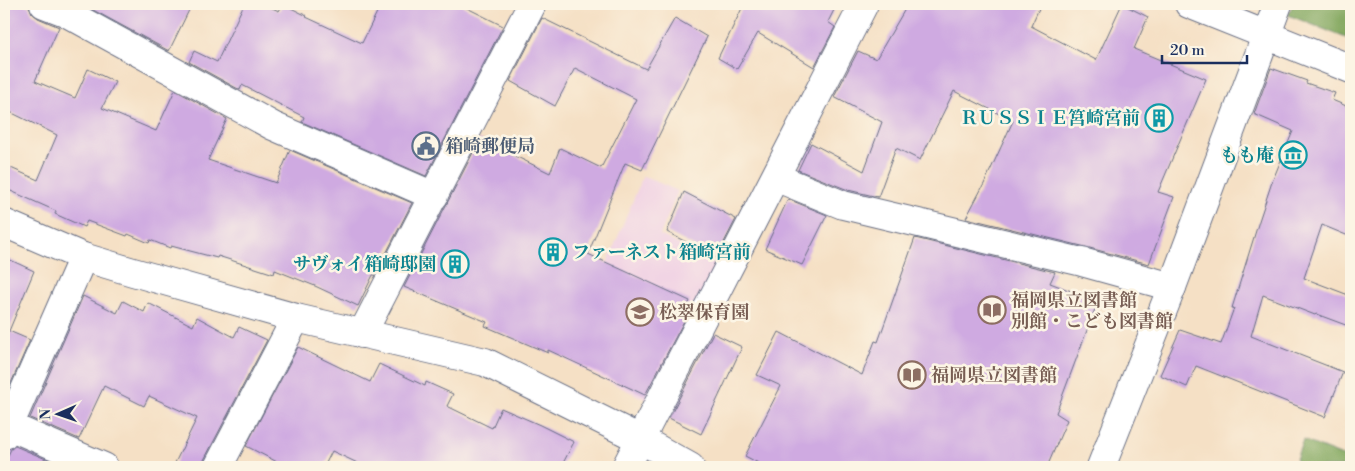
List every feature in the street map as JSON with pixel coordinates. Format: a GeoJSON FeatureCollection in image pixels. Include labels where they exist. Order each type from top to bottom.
{"type":"FeatureCollection","features":[{"type":"Feature","properties":{"kind":"street"},"geometry":{"type":"LineString","coordinates":[[44,4],[65,12],[273,126],[434,196]]}},
{"type":"Feature","properties":{"kind":"street"},"geometry":{"type":"LineString","coordinates":[[362,334],[532,4]]}},
{"type":"Feature","properties":{"kind":"street"},"geometry":{"type":"LineString","coordinates":[[626,467],[864,4]]}},
{"type":"Feature","properties":{"kind":"street"},"geometry":{"type":"LineString","coordinates":[[1189,4],[1351,69]]}},
{"type":"Feature","properties":{"kind":"street"},"geometry":{"type":"LineString","coordinates":[[1101,467],[1172,287],[1278,4]]}},
{"type":"Feature","properties":{"kind":"street"},"geometry":{"type":"LineString","coordinates":[[775,177],[843,205],[1082,262],[1172,287]]}},
{"type":"Feature","properties":{"kind":"street"},"geometry":{"type":"LineString","coordinates":[[4,223],[83,256],[296,318],[485,362],[640,439],[690,467]]}},
{"type":"Feature","properties":{"kind":"street"},"geometry":{"type":"LineString","coordinates":[[83,256],[6,430],[104,467]]}},
{"type":"Feature","properties":{"kind":"street"},"geometry":{"type":"LineString","coordinates":[[218,467],[296,318]]}},
{"type":"Feature","properties":{"kind":"shaded area","name":"松翠保育園"},"geometry":{"type":"Polygon","coordinates":[[[643,176],[678,191],[660,235],[717,264],[649,401],[567,361],[643,176]]]}},
{"type":"Feature","properties":{"kind":"green space"},"geometry":{"type":"Polygon","coordinates":[[[1293,4],[1351,4],[1351,40],[1288,15],[1293,4]]]}},
{"type":"Feature","properties":{"kind":"green space"},"geometry":{"type":"Polygon","coordinates":[[[1303,440],[1350,459],[1346,467],[1293,467],[1303,440]]]}},
{"type":"Feature","properties":{"kind":"building"},"geometry":{"type":"Polygon","coordinates":[[[4,4],[23,4],[29,6],[32,13],[38,18],[59,27],[35,81],[75,98],[88,69],[115,82],[102,108],[156,131],[175,90],[227,119],[208,160],[276,183],[290,150],[412,203],[358,306],[275,270],[274,274],[218,256],[217,258],[171,246],[170,248],[150,240],[149,243],[87,221],[84,227],[55,214],[56,211],[4,188],[4,165],[38,180],[57,135],[4,109],[4,4]]]}},
{"type":"Feature","properties":{"kind":"building"},"geometry":{"type":"Polygon","coordinates":[[[82,4],[192,4],[169,51],[82,4]]]}},
{"type":"Feature","properties":{"kind":"building"},"geometry":{"type":"Polygon","coordinates":[[[244,4],[263,4],[279,11],[283,4],[362,43],[381,4],[459,4],[503,26],[426,176],[302,122],[304,117],[242,85],[240,90],[189,62],[194,51],[217,62],[244,4]]]}},
{"type":"Feature","properties":{"kind":"building"},"geometry":{"type":"Polygon","coordinates":[[[744,4],[837,4],[828,22],[835,27],[814,67],[758,33],[737,69],[718,58],[744,4]]]}},
{"type":"Feature","properties":{"kind":"building"},"geometry":{"type":"Polygon","coordinates":[[[908,4],[1041,4],[1031,26],[1096,60],[1122,4],[1148,17],[1134,49],[1206,79],[1158,192],[1174,197],[1149,264],[966,218],[1013,121],[954,91],[920,160],[896,148],[878,197],[848,190],[798,170],[811,143],[864,171],[882,122],[834,97],[858,51],[876,59],[908,4]]]}},
{"type":"Feature","properties":{"kind":"building"},"geometry":{"type":"Polygon","coordinates":[[[542,18],[646,69],[675,18],[707,37],[642,170],[625,163],[588,254],[690,301],[682,318],[685,319],[645,395],[548,350],[548,353],[485,326],[487,322],[404,287],[480,139],[550,173],[560,148],[601,168],[636,99],[575,68],[555,106],[510,81],[542,18]]]}},
{"type":"Feature","properties":{"kind":"building"},"geometry":{"type":"Polygon","coordinates":[[[1271,68],[1335,93],[1332,100],[1351,108],[1351,237],[1322,225],[1304,278],[1351,296],[1351,327],[1263,295],[1251,336],[1343,372],[1325,417],[1196,366],[1187,387],[1160,375],[1180,330],[1221,344],[1234,308],[1232,308],[1272,182],[1293,131],[1254,114],[1271,68]]]}},
{"type":"Feature","properties":{"kind":"building"},"geometry":{"type":"Polygon","coordinates":[[[684,192],[736,219],[716,258],[667,232],[684,192]]]}},
{"type":"Feature","properties":{"kind":"building"},"geometry":{"type":"Polygon","coordinates":[[[788,199],[827,215],[802,265],[765,249],[788,199]]]}},
{"type":"Feature","properties":{"kind":"building"},"geometry":{"type":"Polygon","coordinates":[[[915,238],[1055,272],[1050,283],[1098,301],[1056,413],[1067,420],[1047,467],[766,467],[745,456],[781,386],[757,375],[779,332],[862,375],[875,341],[878,342],[915,238]]]}},
{"type":"Feature","properties":{"kind":"building"},"geometry":{"type":"Polygon","coordinates":[[[4,257],[34,271],[9,331],[30,340],[4,399],[4,257]]]}},
{"type":"Feature","properties":{"kind":"building"},"geometry":{"type":"Polygon","coordinates":[[[83,296],[117,313],[123,301],[144,312],[148,303],[193,326],[197,317],[234,337],[239,327],[267,340],[202,467],[173,467],[197,418],[149,396],[144,406],[104,386],[79,439],[30,418],[83,296]]]}},
{"type":"Feature","properties":{"kind":"building"},"geometry":{"type":"Polygon","coordinates":[[[713,333],[742,347],[701,434],[669,418],[713,333]]]}},
{"type":"Feature","properties":{"kind":"building"},"geometry":{"type":"Polygon","coordinates":[[[298,347],[370,382],[379,364],[425,386],[426,382],[453,394],[447,406],[492,428],[501,408],[574,442],[561,467],[366,467],[332,451],[324,467],[287,467],[246,446],[298,347]]]}},
{"type":"Feature","properties":{"kind":"building"},"geometry":{"type":"Polygon","coordinates":[[[15,446],[65,467],[4,467],[11,449],[15,446]]]}},
{"type":"Feature","properties":{"kind":"place","name":"ＲＵＳＳＩＥ筥崎宮前"},"geometry":{"type":"Point","coordinates":[1159,118]}},
{"type":"Feature","properties":{"kind":"place","name":"箱崎郵便局"},"geometry":{"type":"Point","coordinates":[426,146]}},
{"type":"Feature","properties":{"kind":"place","name":"もも庵"},"geometry":{"type":"Point","coordinates":[1293,155]}},
{"type":"Feature","properties":{"kind":"place","name":"ファーネスト箱崎宮前"},"geometry":{"type":"Point","coordinates":[553,252]}},
{"type":"Feature","properties":{"kind":"place","name":"サヴォイ箱崎邸園"},"geometry":{"type":"Point","coordinates":[455,264]}},
{"type":"Feature","properties":{"kind":"place","name":"福岡県立図書館 別館・こども図書館"},"geometry":{"type":"Point","coordinates":[992,310]}},
{"type":"Feature","properties":{"kind":"place","name":"松翠保育園"},"geometry":{"type":"Point","coordinates":[640,312]}},
{"type":"Feature","properties":{"kind":"place","name":"福岡県立図書館"},"geometry":{"type":"Point","coordinates":[912,375]}}]}
